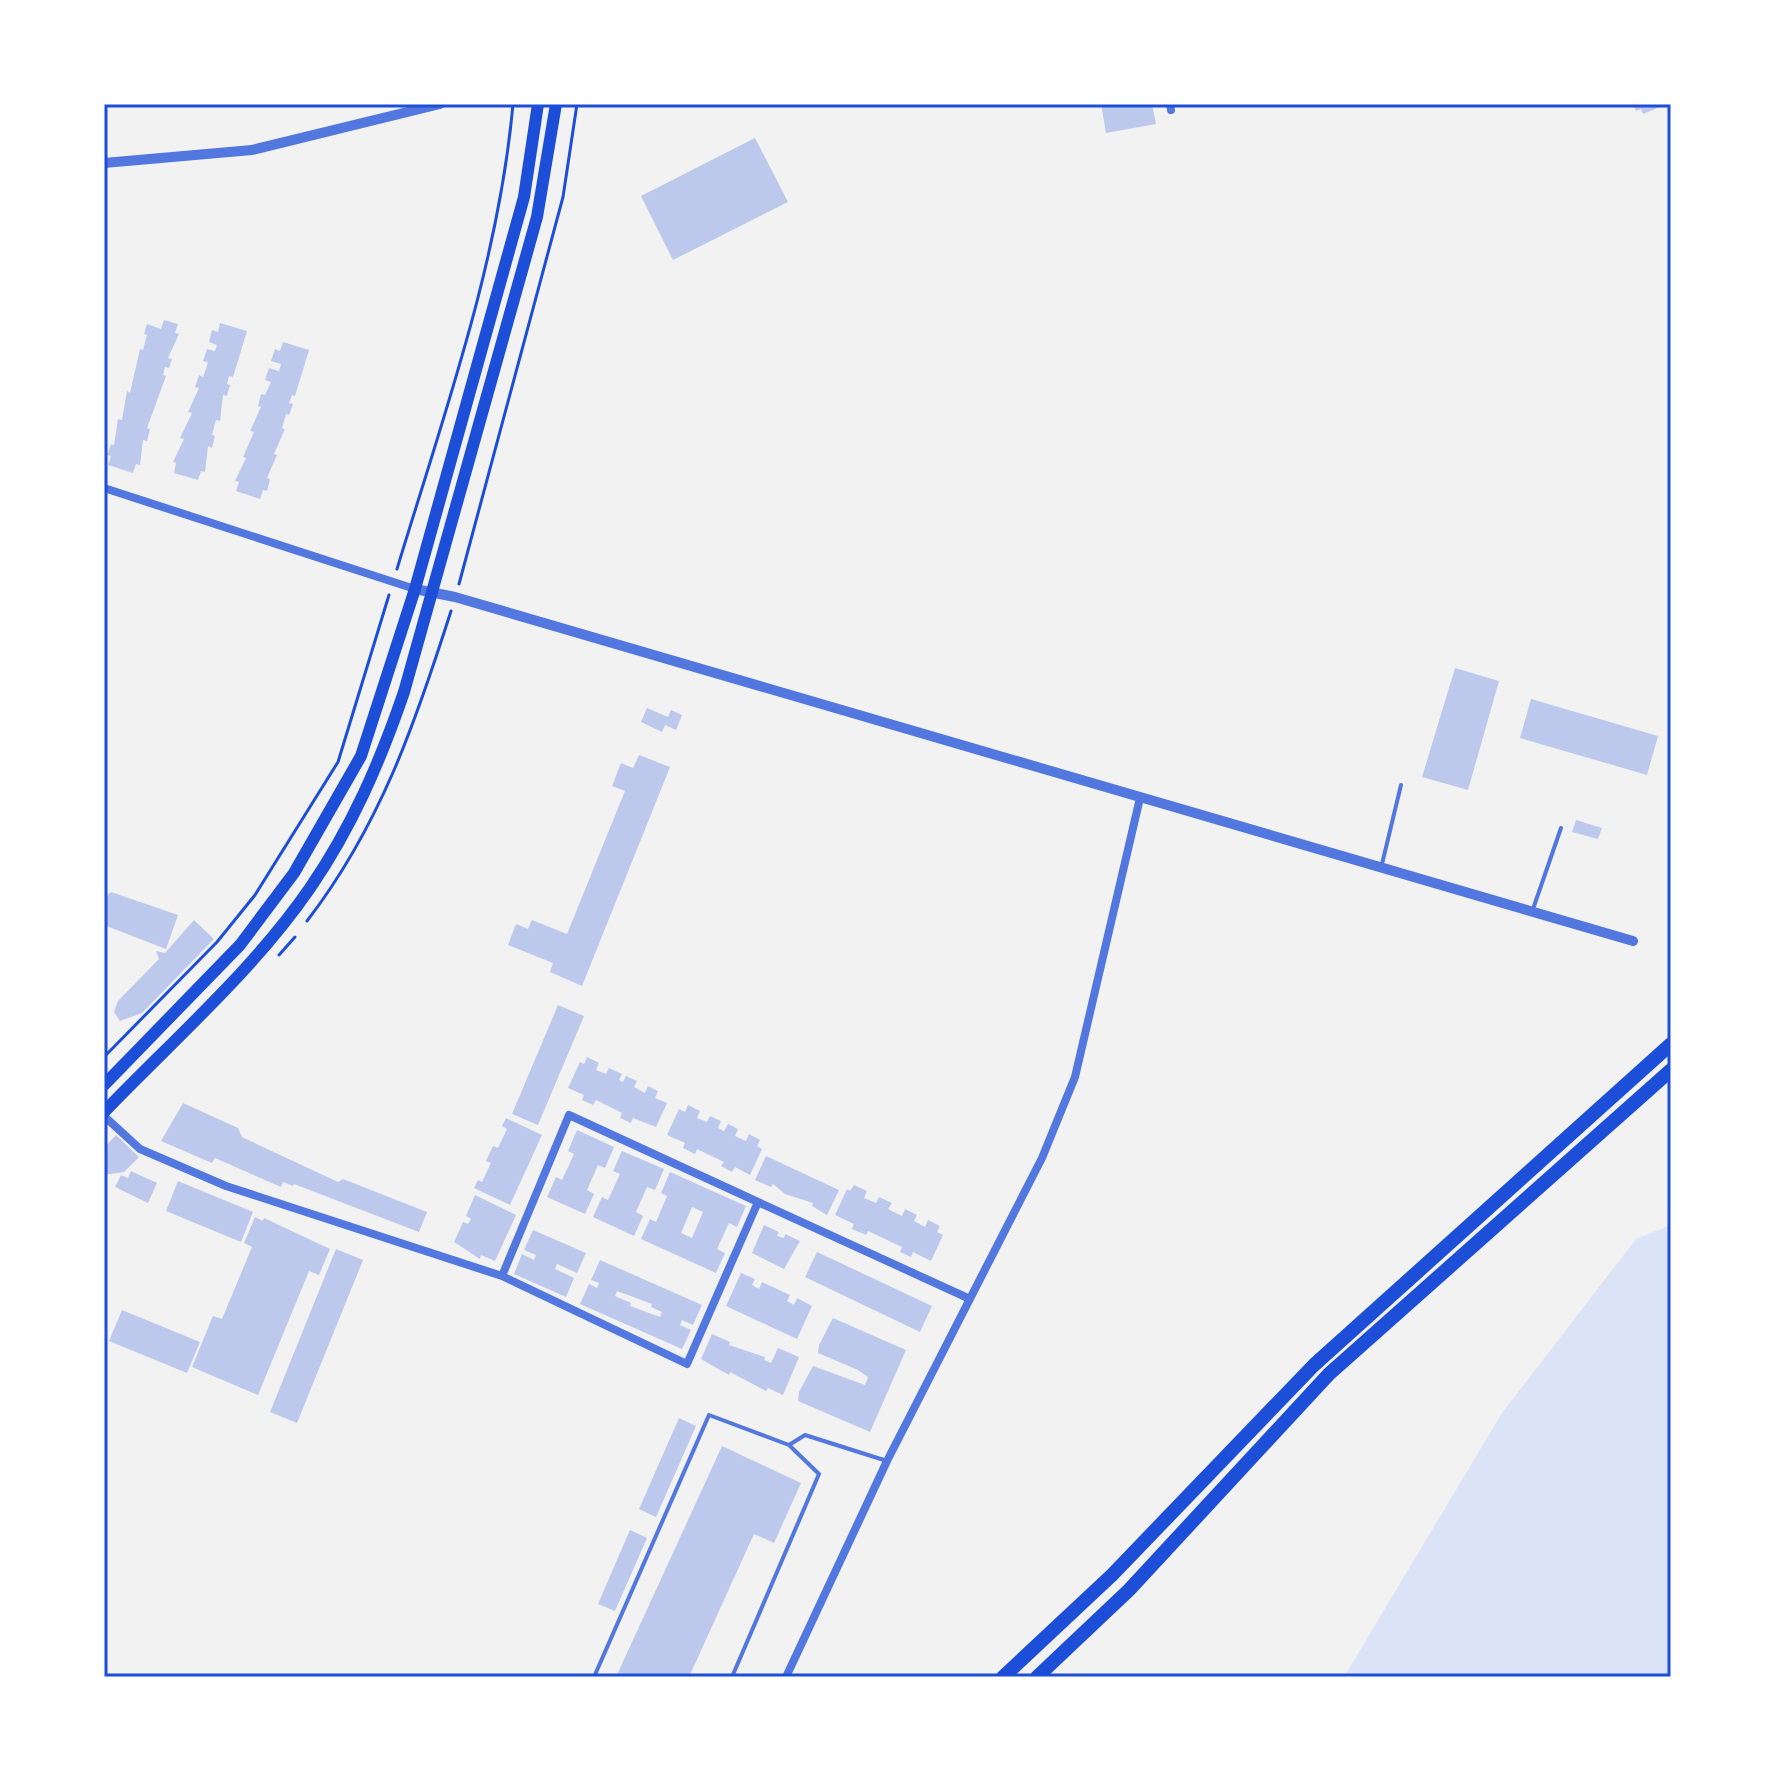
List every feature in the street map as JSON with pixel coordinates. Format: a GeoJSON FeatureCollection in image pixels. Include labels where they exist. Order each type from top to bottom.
{"type":"FeatureCollection","features":[{"type":"Feature","properties":{"kind":"highway"},"geometry":{"type":"LineString","coordinates":[[1003,1677],[1112,1575],[1314,1365],[1671,1044]]}},
{"type":"Feature","properties":{"kind":"highway"},"geometry":{"type":"LineString","coordinates":[[1037,1677],[1129,1590],[1329,1374],[1671,1070]]}},
{"type":"Feature","properties":{"kind":"main road"},"geometry":{"type":"LineString","coordinates":[[104,1085],[240,945],[301,862],[361,756],[387,686],[524,197],[538,104]]}},
{"type":"Feature","properties":{"kind":"main road"},"geometry":{"type":"LineString","coordinates":[[104,1114],[256,954],[309,890],[351,822],[380,762],[404,692],[537,217],[556,104]]}},
{"type":"Feature","properties":{"kind":"street"},"geometry":{"type":"LineString","coordinates":[[104,163],[252,150],[440,104]]}},
{"type":"Feature","properties":{"kind":"street"},"geometry":{"type":"LineString","coordinates":[[104,488],[393,583],[432,591],[1633,941]]}},
{"type":"Feature","properties":{"kind":"street"},"geometry":{"type":"LineString","coordinates":[[786,1677],[887,1461],[1042,1158],[1075,1077],[1140,798]]}},
{"type":"Feature","properties":{"kind":"street"},"geometry":{"type":"LineString","coordinates":[[104,1114],[140,1149],[226,1186],[502,1276],[687,1364],[758,1202]]}},
{"type":"Feature","properties":{"kind":"street"},"geometry":{"type":"LineString","coordinates":[[502,1276],[569,1115],[970,1299]]}},
{"type":"Feature","properties":{"kind":"lane"},"geometry":{"type":"LineString","coordinates":[[1381,868],[1401,785]]}},
{"type":"Feature","properties":{"kind":"lane"},"geometry":{"type":"LineString","coordinates":[[1532,912],[1561,828]]}},
{"type":"Feature","properties":{"kind":"lane"},"geometry":{"type":"LineString","coordinates":[[594,1677],[709,1415],[789,1445],[819,1474],[732,1677]]}},
{"type":"Feature","properties":{"kind":"lane"},"geometry":{"type":"LineString","coordinates":[[789,1445],[805,1435],[887,1461]]}},
{"type":"Feature","properties":{"kind":"path"},"geometry":{"type":"LineString","coordinates":[[104,1057],[217,942],[255,895],[338,762],[456,378],[507,175],[513,104]]}},
{"type":"Feature","properties":{"kind":"shaded area"},"geometry":{"type":"Polygon","coordinates":[[[1671,1225],[1671,1677],[1344,1677],[1502,1413],[1636,1239],[1671,1225]]]}},
{"type":"Feature","properties":{"kind":"building"},"geometry":{"type":"Polygon","coordinates":[[[1101,104],[1152,104],[1156,124],[1106,133],[1101,104]]]}},
{"type":"Feature","properties":{"kind":"building"},"geometry":{"type":"Polygon","coordinates":[[[1633,104],[1667,104],[1643,114],[1641,109],[1636,111],[1633,104]]]}},
{"type":"Feature","properties":{"kind":"building"},"geometry":{"type":"Polygon","coordinates":[[[755,138],[788,202],[673,260],[641,196],[755,138]]]}},
{"type":"Feature","properties":{"kind":"building"},"geometry":{"type":"Polygon","coordinates":[[[164,320],[178,324],[175,333],[179,334],[168,358],[172,359],[169,368],[165,367],[163,375],[166,376],[147,428],[150,429],[147,441],[143,440],[140,465],[136,464],[133,473],[108,465],[111,456],[107,455],[111,444],[114,445],[118,419],[122,420],[127,391],[130,393],[140,349],[143,350],[147,335],[144,334],[147,324],[161,329],[164,320]]]}},
{"type":"Feature","properties":{"kind":"building"},"geometry":{"type":"Polygon","coordinates":[[[220,323],[247,331],[233,377],[229,376],[227,396],[223,395],[220,421],[216,420],[212,435],[215,436],[212,448],[208,446],[205,472],[201,471],[198,480],[174,473],[176,463],[173,462],[192,413],[188,412],[199,388],[195,387],[199,375],[203,377],[206,369],[208,362],[203,361],[207,349],[215,351],[217,345],[209,342],[212,330],[218,332],[220,323]]]}},
{"type":"Feature","properties":{"kind":"building"},"geometry":{"type":"Polygon","coordinates":[[[283,342],[309,350],[295,396],[292,395],[289,403],[293,404],[289,415],[286,414],[282,428],[285,429],[274,454],[277,455],[267,478],[270,479],[267,491],[263,490],[260,499],[236,491],[239,482],[235,481],[254,432],[250,431],[261,407],[258,406],[261,394],[265,395],[271,382],[265,380],[269,368],[279,371],[281,364],[271,361],[275,349],[280,351],[283,342]]]}},
{"type":"Feature","properties":{"kind":"building"},"geometry":{"type":"Polygon","coordinates":[[[1455,668],[1499,681],[1468,790],[1422,777],[1455,668]]]}},
{"type":"Feature","properties":{"kind":"building"},"geometry":{"type":"Polygon","coordinates":[[[1531,699],[1658,736],[1647,775],[1520,738],[1531,699]]]}},
{"type":"Feature","properties":{"kind":"building"},"geometry":{"type":"Polygon","coordinates":[[[647,708],[668,717],[671,710],[682,715],[676,730],[665,725],[662,732],[641,722],[647,708]]]}},
{"type":"Feature","properties":{"kind":"building"},"geometry":{"type":"Polygon","coordinates":[[[639,755],[670,767],[582,986],[550,972],[553,963],[508,945],[516,924],[528,929],[532,920],[567,934],[625,791],[612,786],[621,763],[633,768],[639,755]]]}},
{"type":"Feature","properties":{"kind":"building"},"geometry":{"type":"Polygon","coordinates":[[[1576,820],[1602,828],[1598,839],[1572,832],[1576,820]]]}},
{"type":"Feature","properties":{"kind":"building"},"geometry":{"type":"Polygon","coordinates":[[[111,892],[178,915],[166,949],[104,925],[104,898],[111,892]]]}},
{"type":"Feature","properties":{"kind":"building"},"geometry":{"type":"Polygon","coordinates":[[[194,920],[214,939],[142,1013],[120,1021],[114,1012],[118,1001],[159,959],[156,951],[165,953],[194,920]]]}},
{"type":"Feature","properties":{"kind":"building"},"geometry":{"type":"Polygon","coordinates":[[[558,1005],[584,1016],[538,1125],[512,1114],[558,1005]]]}},
{"type":"Feature","properties":{"kind":"building"},"geometry":{"type":"Polygon","coordinates":[[[587,1057],[599,1063],[596,1070],[606,1074],[609,1068],[622,1074],[619,1080],[623,1082],[626,1076],[637,1081],[634,1087],[645,1093],[648,1086],[658,1091],[655,1098],[667,1103],[656,1127],[633,1118],[631,1123],[620,1118],[622,1113],[596,1100],[593,1105],[582,1100],[584,1095],[568,1088],[580,1062],[584,1064],[587,1057]]]}},
{"type":"Feature","properties":{"kind":"building"},"geometry":{"type":"Polygon","coordinates":[[[183,1103],[238,1128],[242,1137],[338,1182],[343,1179],[427,1212],[419,1232],[294,1184],[283,1182],[281,1187],[215,1158],[212,1163],[161,1141],[183,1103]]]}},
{"type":"Feature","properties":{"kind":"building"},"geometry":{"type":"Polygon","coordinates":[[[688,1105],[700,1111],[697,1118],[707,1122],[710,1116],[721,1121],[718,1128],[724,1131],[728,1124],[738,1129],[735,1136],[746,1141],[749,1134],[760,1140],[757,1146],[762,1149],[750,1175],[735,1167],[732,1172],[721,1166],[724,1162],[697,1149],[695,1154],[683,1148],[685,1143],[667,1135],[679,1109],[685,1112],[688,1105]]]}},
{"type":"Feature","properties":{"kind":"building"},"geometry":{"type":"Polygon","coordinates":[[[506,1118],[542,1135],[510,1205],[474,1188],[478,1180],[482,1182],[491,1163],[486,1161],[493,1146],[498,1148],[507,1129],[502,1126],[506,1118]]]}},
{"type":"Feature","properties":{"kind":"building"},"geometry":{"type":"Polygon","coordinates":[[[577,1130],[614,1147],[605,1168],[598,1165],[587,1190],[594,1194],[585,1214],[547,1197],[556,1177],[562,1180],[574,1154],[568,1151],[577,1130]]]}},
{"type":"Feature","properties":{"kind":"building"},"geometry":{"type":"Polygon","coordinates":[[[116,1135],[139,1157],[124,1172],[104,1175],[104,1148],[116,1135]]]}},
{"type":"Feature","properties":{"kind":"building"},"geometry":{"type":"Polygon","coordinates":[[[622,1151],[664,1169],[655,1190],[647,1187],[636,1212],[643,1216],[634,1236],[593,1217],[602,1197],[608,1200],[620,1174],[613,1171],[622,1151]]]}},
{"type":"Feature","properties":{"kind":"building"},"geometry":{"type":"Polygon","coordinates":[[[766,1156],[839,1190],[827,1215],[812,1206],[813,1203],[785,1194],[773,1184],[771,1187],[755,1180],[766,1156]]]}},
{"type":"Feature","properties":{"kind":"building"},"geometry":{"type":"Polygon","coordinates":[[[131,1171],[157,1183],[148,1203],[115,1187],[121,1175],[128,1178],[131,1171]]]}},
{"type":"Feature","properties":{"kind":"building"},"geometry":{"type":"Polygon","coordinates":[[[670,1172],[746,1206],[737,1227],[729,1223],[717,1249],[725,1253],[716,1273],[641,1239],[650,1219],[656,1222],[667,1196],[661,1193],[670,1172]],[[692,1207],[681,1233],[692,1238],[703,1212],[692,1207]]]}},
{"type":"Feature","properties":{"kind":"building"},"geometry":{"type":"Polygon","coordinates":[[[178,1181],[253,1212],[241,1242],[166,1211],[178,1181]]]}},
{"type":"Feature","properties":{"kind":"building"},"geometry":{"type":"Polygon","coordinates":[[[854,1185],[867,1191],[864,1198],[876,1203],[879,1197],[892,1203],[888,1209],[902,1216],[905,1209],[917,1215],[914,1221],[925,1227],[928,1220],[940,1226],[937,1232],[943,1235],[931,1261],[913,1252],[911,1257],[900,1252],[902,1247],[868,1231],[866,1235],[852,1229],[854,1224],[835,1215],[847,1189],[850,1191],[854,1185]]]}},
{"type":"Feature","properties":{"kind":"building"},"geometry":{"type":"Polygon","coordinates":[[[475,1195],[516,1215],[495,1261],[481,1255],[480,1259],[454,1242],[463,1222],[468,1224],[471,1219],[466,1216],[475,1195]]]}},
{"type":"Feature","properties":{"kind":"building"},"geometry":{"type":"Polygon","coordinates":[[[255,1217],[263,1221],[264,1218],[330,1249],[319,1275],[309,1271],[258,1395],[192,1367],[213,1316],[222,1319],[252,1247],[244,1243],[255,1217]]]}},
{"type":"Feature","properties":{"kind":"building"},"geometry":{"type":"Polygon","coordinates":[[[764,1225],[779,1232],[777,1236],[784,1238],[785,1234],[800,1241],[784,1269],[752,1253],[764,1225]]]}},
{"type":"Feature","properties":{"kind":"building"},"geometry":{"type":"Polygon","coordinates":[[[533,1230],[586,1253],[577,1273],[557,1264],[555,1269],[574,1278],[566,1297],[514,1274],[522,1254],[534,1260],[536,1255],[524,1250],[533,1230]]]}},
{"type":"Feature","properties":{"kind":"building"},"geometry":{"type":"Polygon","coordinates":[[[336,1249],[363,1260],[297,1423],[270,1412],[336,1249]]]}},
{"type":"Feature","properties":{"kind":"building"},"geometry":{"type":"Polygon","coordinates":[[[817,1252],[932,1306],[920,1332],[805,1277],[817,1252]]]}},
{"type":"Feature","properties":{"kind":"building"},"geometry":{"type":"Polygon","coordinates":[[[600,1260],[702,1305],[693,1325],[682,1320],[680,1325],[691,1330],[682,1349],[580,1304],[589,1284],[597,1288],[599,1283],[591,1280],[600,1260]],[[617,1291],[615,1296],[631,1303],[630,1306],[660,1317],[662,1312],[651,1307],[652,1304],[617,1291]]]}},
{"type":"Feature","properties":{"kind":"building"},"geometry":{"type":"Polygon","coordinates":[[[741,1273],[755,1279],[752,1285],[759,1289],[762,1282],[790,1295],[787,1301],[794,1305],[797,1298],[812,1306],[797,1339],[726,1306],[741,1273]]]}},
{"type":"Feature","properties":{"kind":"building"},"geometry":{"type":"Polygon","coordinates":[[[122,1310],[200,1342],[187,1373],[109,1341],[122,1310]]]}},
{"type":"Feature","properties":{"kind":"building"},"geometry":{"type":"Polygon","coordinates":[[[833,1318],[906,1350],[870,1432],[798,1401],[799,1392],[813,1366],[865,1385],[868,1377],[858,1370],[818,1353],[833,1318]]]}},
{"type":"Feature","properties":{"kind":"building"},"geometry":{"type":"Polygon","coordinates":[[[712,1334],[730,1342],[729,1345],[765,1357],[764,1360],[771,1363],[778,1348],[799,1357],[783,1395],[768,1388],[766,1391],[730,1372],[729,1375],[701,1359],[712,1334]]]}},
{"type":"Feature","properties":{"kind":"building"},"geometry":{"type":"Polygon","coordinates":[[[679,1418],[696,1426],[656,1517],[639,1509],[679,1418]]]}},
{"type":"Feature","properties":{"kind":"building"},"geometry":{"type":"Polygon","coordinates":[[[722,1446],[801,1483],[774,1543],[754,1534],[689,1677],[616,1677],[722,1446]]]}},
{"type":"Feature","properties":{"kind":"building"},"geometry":{"type":"Polygon","coordinates":[[[630,1530],[647,1538],[615,1611],[598,1604],[630,1530]]]}}]}
